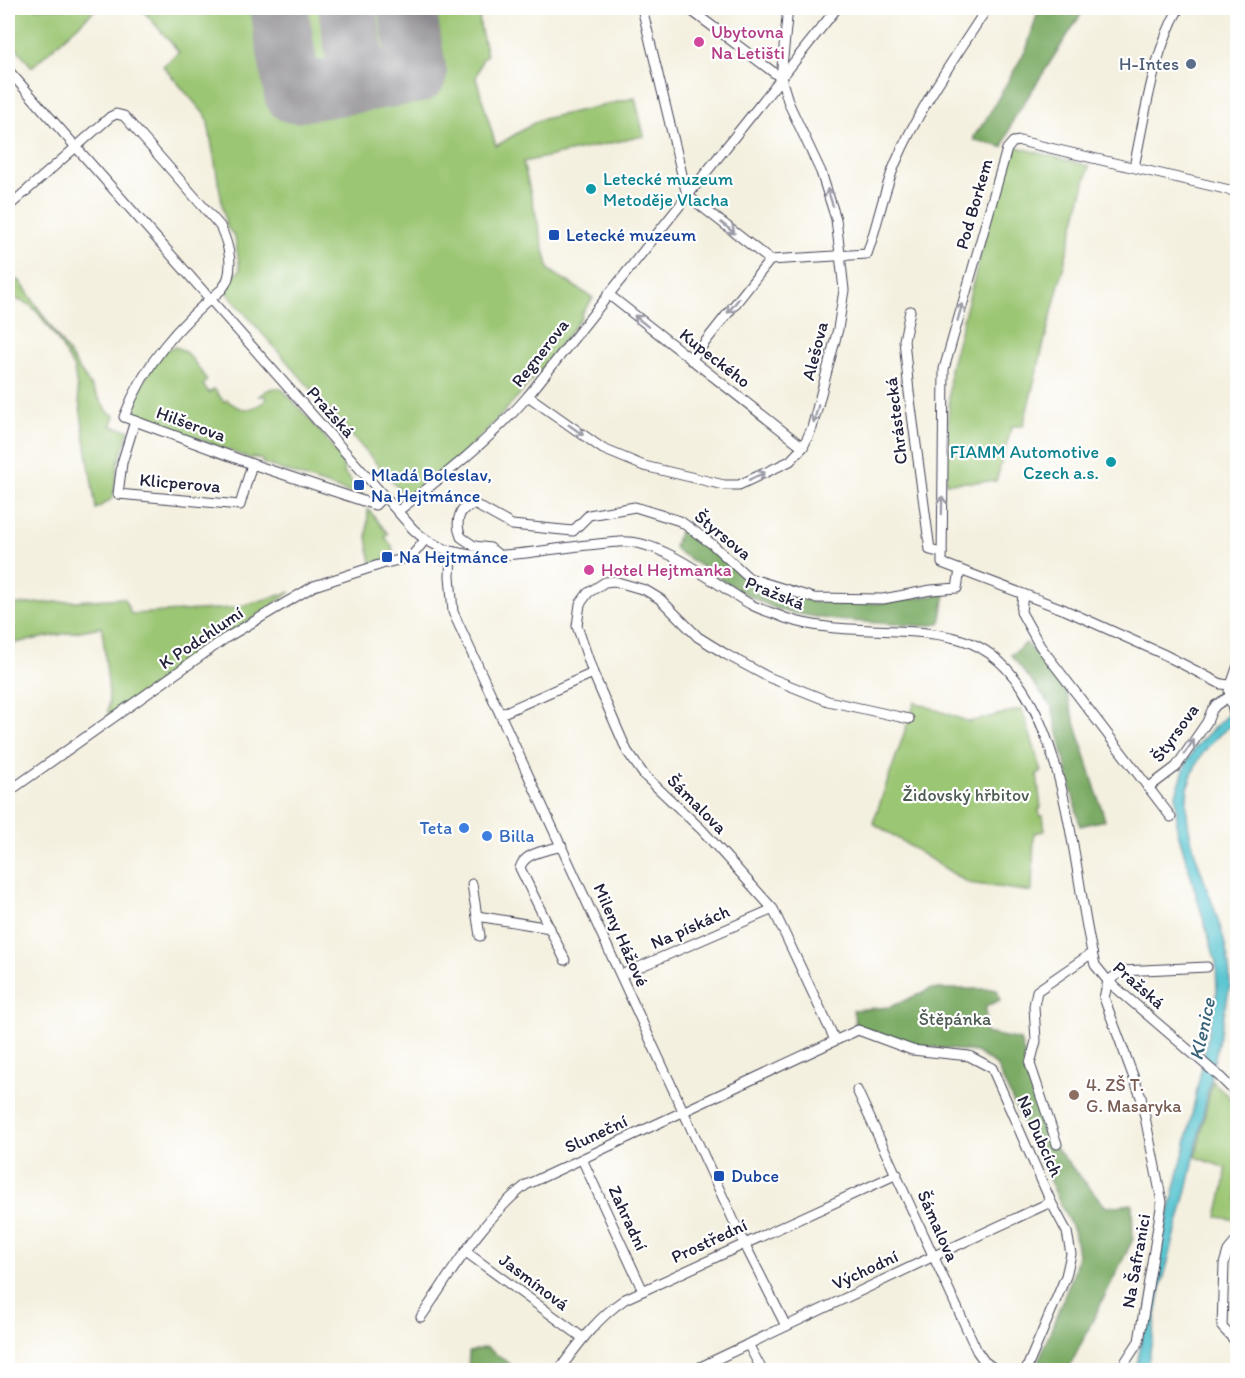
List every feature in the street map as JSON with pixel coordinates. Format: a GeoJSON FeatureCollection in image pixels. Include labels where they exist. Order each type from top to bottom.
{"type":"FeatureCollection","features":[{"type":"Feature","properties":{"kind":"street"},"geometry":{"type":"LineString","coordinates":[[642,8],[687,195],[770,260],[867,254],[887,183],[912,127],[930,94],[987,8]]}},
{"type":"Feature","properties":{"kind":"street"},"geometry":{"type":"LineString","coordinates":[[688,8],[781,78]]}},
{"type":"Feature","properties":{"kind":"street"},"geometry":{"type":"LineString","coordinates":[[781,78],[788,8]]}},
{"type":"Feature","properties":{"kind":"street","name":"Regnerova"},"geometry":{"type":"LineString","coordinates":[[398,511],[454,467],[513,414],[837,8]]}},
{"type":"Feature","properties":{"kind":"street"},"geometry":{"type":"LineString","coordinates":[[1134,167],[1160,51],[1167,30],[1179,8]]}},
{"type":"Feature","properties":{"kind":"street","name":"Pražská"},"geometry":{"type":"LineString","coordinates":[[8,70],[206,296],[425,540],[451,552],[474,556],[623,541],[658,548],[752,606],[799,623],[943,635],[980,647],[997,658],[1023,688],[1036,710],[1047,738],[1074,842],[1095,966],[1108,981],[1201,1060],[1238,1095]]}},
{"type":"Feature","properties":{"kind":"street","name":"Alešova"},"geometry":{"type":"LineString","coordinates":[[528,396],[603,449],[644,466],[724,485],[739,484],[790,461],[803,447],[812,428],[838,329],[844,290],[837,219],[821,172],[789,104],[781,78]]}},
{"type":"Feature","properties":{"kind":"street"},"geometry":{"type":"LineString","coordinates":[[8,207],[113,115],[121,115],[220,226],[225,238],[230,275],[225,285],[206,296]]}},
{"type":"Feature","properties":{"kind":"street","name":"Pod Borkem"},"geometry":{"type":"LineString","coordinates":[[942,558],[944,369],[1007,149],[1013,142],[1020,141],[1238,192]]}},
{"type":"Feature","properties":{"kind":"street"},"geometry":{"type":"LineString","coordinates":[[691,360],[770,260]]}},
{"type":"Feature","properties":{"kind":"street","name":"Kupeckého"},"geometry":{"type":"LineString","coordinates":[[608,294],[803,447]]}},
{"type":"Feature","properties":{"kind":"street","name":"Hilšerova"},"geometry":{"type":"LineString","coordinates":[[206,296],[172,334],[146,370],[124,417],[252,464],[375,504],[384,496]]}},
{"type":"Feature","properties":{"kind":"street","name":"Chrástecká"},"geometry":{"type":"LineString","coordinates":[[910,311],[904,340],[924,508],[930,550],[942,558]]}},
{"type":"Feature","properties":{"kind":"street","name":"Klicperova"},"geometry":{"type":"LineString","coordinates":[[135,421],[122,463],[118,494],[240,505],[252,464]]}},
{"type":"Feature","properties":{"kind":"street","name":"Štyrsova"},"geometry":{"type":"LineString","coordinates":[[499,555],[490,548],[474,546],[461,537],[458,523],[465,507],[476,505],[512,525],[573,531],[589,515],[635,507],[680,521],[712,544],[749,578],[814,598],[883,599],[931,590],[957,588],[960,570]]}},
{"type":"Feature","properties":{"kind":"street","name":"K Podchlumí"},"geometry":{"type":"LineString","coordinates":[[8,792],[226,638],[314,586],[411,557],[425,540]]}},
{"type":"Feature","properties":{"kind":"street","name":"Mileny Hážové"},"geometry":{"type":"LineString","coordinates":[[451,552],[453,612],[744,1243],[786,1326]]}},
{"type":"Feature","properties":{"kind":"street"},"geometry":{"type":"LineString","coordinates":[[942,558],[960,570],[1065,610],[1163,654],[1221,684],[1230,685]]}},
{"type":"Feature","properties":{"kind":"street","name":"Šámalova"},"geometry":{"type":"LineString","coordinates":[[834,1040],[772,909],[702,830],[644,775],[627,751],[593,673],[577,626],[580,604],[588,593],[605,582],[614,581],[645,590],[660,599],[698,637],[768,676],[828,701],[909,719]]}},
{"type":"Feature","properties":{"kind":"street","name":"Štyrsova"},"geometry":{"type":"LineString","coordinates":[[1023,594],[1021,612],[1040,646],[1170,818]]}},
{"type":"Feature","properties":{"kind":"street"},"geometry":{"type":"LineString","coordinates":[[1237,730],[1229,697],[1230,685],[1238,665]]}},
{"type":"Feature","properties":{"kind":"street"},"geometry":{"type":"LineString","coordinates":[[501,714],[593,673]]}},
{"type":"Feature","properties":{"kind":"street","name":"Štyrsova"},"geometry":{"type":"LineString","coordinates":[[1148,789],[1176,766],[1207,722],[1212,710],[1229,697]]}},
{"type":"Feature","properties":{"kind":"street"},"geometry":{"type":"LineString","coordinates":[[562,846],[527,856],[520,867],[565,960]]}},
{"type":"Feature","properties":{"kind":"street"},"geometry":{"type":"LineString","coordinates":[[472,884],[480,936]]}},
{"type":"Feature","properties":{"kind":"street","name":"Na pískách"},"geometry":{"type":"LineString","coordinates":[[621,975],[772,909]]}},
{"type":"Feature","properties":{"kind":"street"},"geometry":{"type":"LineString","coordinates":[[477,916],[549,928]]}},
{"type":"Feature","properties":{"kind":"street"},"geometry":{"type":"LineString","coordinates":[[1057,1144],[1030,1064],[1036,1041],[1034,1006],[1037,991],[1092,953]]}},
{"type":"Feature","properties":{"kind":"street"},"geometry":{"type":"LineString","coordinates":[[1108,981],[1122,971],[1208,967]]}},
{"type":"Feature","properties":{"kind":"street","name":"Na Šafranici"},"geometry":{"type":"LineString","coordinates":[[1108,981],[1104,998],[1141,1097],[1162,1202],[1139,1341],[1120,1371]]}},
{"type":"Feature","properties":{"kind":"street","name":"Na Dubcích"},"geometry":{"type":"LineString","coordinates":[[834,1040],[858,1030],[912,1050],[969,1056],[992,1068],[1071,1244],[1070,1264],[1026,1371]]}},
{"type":"Feature","properties":{"kind":"street","name":"Sluneční"},"geometry":{"type":"LineString","coordinates":[[421,1317],[466,1251],[507,1200],[526,1185],[834,1040]]}},
{"type":"Feature","properties":{"kind":"street","name":"Pražská"},"geometry":{"type":"LineString","coordinates":[[1219,1076],[1238,1088]]}},
{"type":"Feature","properties":{"kind":"street","name":"Šámalova"},"geometry":{"type":"LineString","coordinates":[[858,1090],[977,1351],[984,1361],[996,1371]]}},
{"type":"Feature","properties":{"kind":"street","name":"Zahradní"},"geometry":{"type":"LineString","coordinates":[[582,1159],[643,1291]]}},
{"type":"Feature","properties":{"kind":"street","name":"Prostřední"},"geometry":{"type":"LineString","coordinates":[[559,1371],[583,1338],[606,1313],[625,1299],[897,1174]]}},
{"type":"Feature","properties":{"kind":"street","name":"Východní"},"geometry":{"type":"LineString","coordinates":[[694,1371],[1051,1202]]}},
{"type":"Feature","properties":{"kind":"street"},"geometry":{"type":"LineString","coordinates":[[1238,1239],[1228,1251],[1224,1264],[1222,1327],[1238,1344]]}},
{"type":"Feature","properties":{"kind":"street","name":"Jasmínová"},"geometry":{"type":"LineString","coordinates":[[466,1251],[583,1338]]}},
{"type":"Feature","properties":{"kind":"street"},"geometry":{"type":"LineString","coordinates":[[748,1344],[762,1371]]}},
{"type":"Feature","properties":{"kind":"green space"},"geometry":{"type":"Polygon","coordinates":[[[8,8],[97,8],[32,67],[8,38],[8,8]]]}},
{"type":"Feature","properties":{"kind":"green space"},"geometry":{"type":"Polygon","coordinates":[[[141,8],[478,8],[487,55],[482,60],[476,78],[496,146],[539,120],[635,98],[644,136],[523,162],[549,270],[593,298],[581,315],[582,317],[535,376],[487,430],[417,490],[404,495],[225,291],[240,270],[235,237],[226,226],[207,117],[163,66],[179,52],[141,8]]]}},
{"type":"Feature","properties":{"kind":"green space"},"geometry":{"type":"Polygon","coordinates":[[[1039,8],[1085,8],[1013,120],[1003,147],[974,140],[974,136],[1027,48],[1039,8]]]}},
{"type":"Feature","properties":{"kind":"green space"},"geometry":{"type":"Polygon","coordinates":[[[1013,146],[1089,166],[1023,426],[1012,426],[996,481],[946,483],[950,369],[995,201],[1013,146]]]}},
{"type":"Feature","properties":{"kind":"green space"},"geometry":{"type":"Polygon","coordinates":[[[8,278],[20,281],[108,412],[115,416],[111,426],[129,430],[118,463],[113,498],[96,509],[74,369],[39,314],[30,305],[8,296],[8,278]]]}},
{"type":"Feature","properties":{"kind":"green space"},"geometry":{"type":"Polygon","coordinates":[[[175,347],[185,352],[197,366],[207,380],[203,385],[209,393],[214,389],[224,402],[227,400],[243,409],[252,408],[267,399],[266,396],[259,396],[267,390],[276,388],[283,390],[329,443],[343,465],[344,473],[364,495],[353,494],[262,463],[262,460],[253,457],[252,459],[135,416],[132,413],[133,407],[145,380],[161,355],[167,349],[175,347]]]}},
{"type":"Feature","properties":{"kind":"green space"},"geometry":{"type":"Polygon","coordinates":[[[368,509],[388,534],[385,537],[392,546],[394,555],[385,556],[385,560],[371,563],[367,537],[368,509]]]}},
{"type":"Feature","properties":{"kind":"green space"},"geometry":{"type":"Polygon","coordinates":[[[681,528],[695,539],[707,544],[748,581],[814,602],[878,603],[945,594],[940,624],[922,626],[834,620],[774,608],[741,592],[677,551],[674,547],[681,528]]]}},
{"type":"Feature","properties":{"kind":"green space"},"geometry":{"type":"Polygon","coordinates":[[[291,592],[108,717],[109,694],[102,627],[8,644],[8,605],[124,598],[131,614],[234,608],[291,592]]]}},
{"type":"Feature","properties":{"kind":"green space"},"geometry":{"type":"Polygon","coordinates":[[[1026,643],[1065,689],[1105,820],[1080,826],[1052,707],[1011,655],[1026,643]]]}},
{"type":"Feature","properties":{"kind":"green space","name":"Židovský hřbitov"},"geometry":{"type":"Polygon","coordinates":[[[915,702],[969,722],[1022,709],[1042,772],[1037,774],[1041,808],[1039,809],[1040,816],[1043,816],[1045,831],[1034,833],[1032,892],[968,883],[873,823],[915,702]]]}},
{"type":"Feature","properties":{"kind":"green space","name":"Štěpánka"},"geometry":{"type":"Polygon","coordinates":[[[930,989],[997,989],[1000,1000],[986,1006],[985,1033],[1020,1040],[1049,1140],[1106,1207],[1132,1204],[1133,1239],[1068,1370],[1035,1370],[1074,1272],[1078,1255],[1075,1235],[996,1065],[976,1052],[914,1045],[856,1026],[853,1010],[890,1007],[930,989]]]}},
{"type":"Feature","properties":{"kind":"green space"},"geometry":{"type":"Polygon","coordinates":[[[1212,1081],[1237,1104],[1237,1220],[1217,1217],[1226,1168],[1196,1157],[1212,1081]]]}},
{"type":"Feature","properties":{"kind":"green space"},"geometry":{"type":"Polygon","coordinates":[[[486,1347],[518,1370],[468,1370],[469,1352],[486,1347]]]}},
{"type":"Feature","properties":{"kind":"water"},"geometry":{"type":"Polygon","coordinates":[[[1237,709],[1237,721],[1205,750],[1190,781],[1187,813],[1193,846],[1226,950],[1230,986],[1189,1182],[1160,1292],[1147,1369],[1136,1370],[1154,1274],[1187,1139],[1217,991],[1216,962],[1177,829],[1176,794],[1187,761],[1197,745],[1225,717],[1237,709]]]}},
{"type":"Feature","properties":{"kind":"runway"},"geometry":{"type":"LineString","coordinates":[[279,8],[293,94],[418,74],[407,8]]}},
{"type":"Feature","properties":{"kind":"runway"},"geometry":{"type":"LineString","coordinates":[[347,8],[357,70]]}},
{"type":"Feature","properties":{"kind":"place","name":"Ubytovna Na Letišti"},"geometry":{"type":"Point","coordinates":[699,42]}},
{"type":"Feature","properties":{"kind":"place","name":"H-Intes"},"geometry":{"type":"Point","coordinates":[1191,64]}},
{"type":"Feature","properties":{"kind":"place","name":"Letecké muzeum Metoděje Vlacha"},"geometry":{"type":"Point","coordinates":[591,189]}},
{"type":"Feature","properties":{"kind":"place","name":"Letecké muzeum"},"geometry":{"type":"Point","coordinates":[554,235]}},
{"type":"Feature","properties":{"kind":"place","name":"FIAMM Automotive Czech a.s."},"geometry":{"type":"Point","coordinates":[1111,462]}},
{"type":"Feature","properties":{"kind":"place","name":"Mladá Boleslav, Na Hejtmánce"},"geometry":{"type":"Point","coordinates":[359,485]}},
{"type":"Feature","properties":{"kind":"place","name":"Na Hejtmánce"},"geometry":{"type":"Point","coordinates":[387,557]}},
{"type":"Feature","properties":{"kind":"place","name":"Hotel Hejtmanka"},"geometry":{"type":"Point","coordinates":[589,570]}},
{"type":"Feature","properties":{"kind":"place","name":"Teta"},"geometry":{"type":"Point","coordinates":[464,828]}},
{"type":"Feature","properties":{"kind":"place","name":"Billa"},"geometry":{"type":"Point","coordinates":[487,836]}},
{"type":"Feature","properties":{"kind":"place","name":"4. ZŠ T. G. Masaryka"},"geometry":{"type":"Point","coordinates":[1074,1095]}},
{"type":"Feature","properties":{"kind":"place","name":"Dubce"},"geometry":{"type":"Point","coordinates":[719,1176]}},
{"type":"Feature","properties":{"kind":"water label","name":"Klenice"},"geometry":{"type":"Point","coordinates":[1202,1029]}}]}
